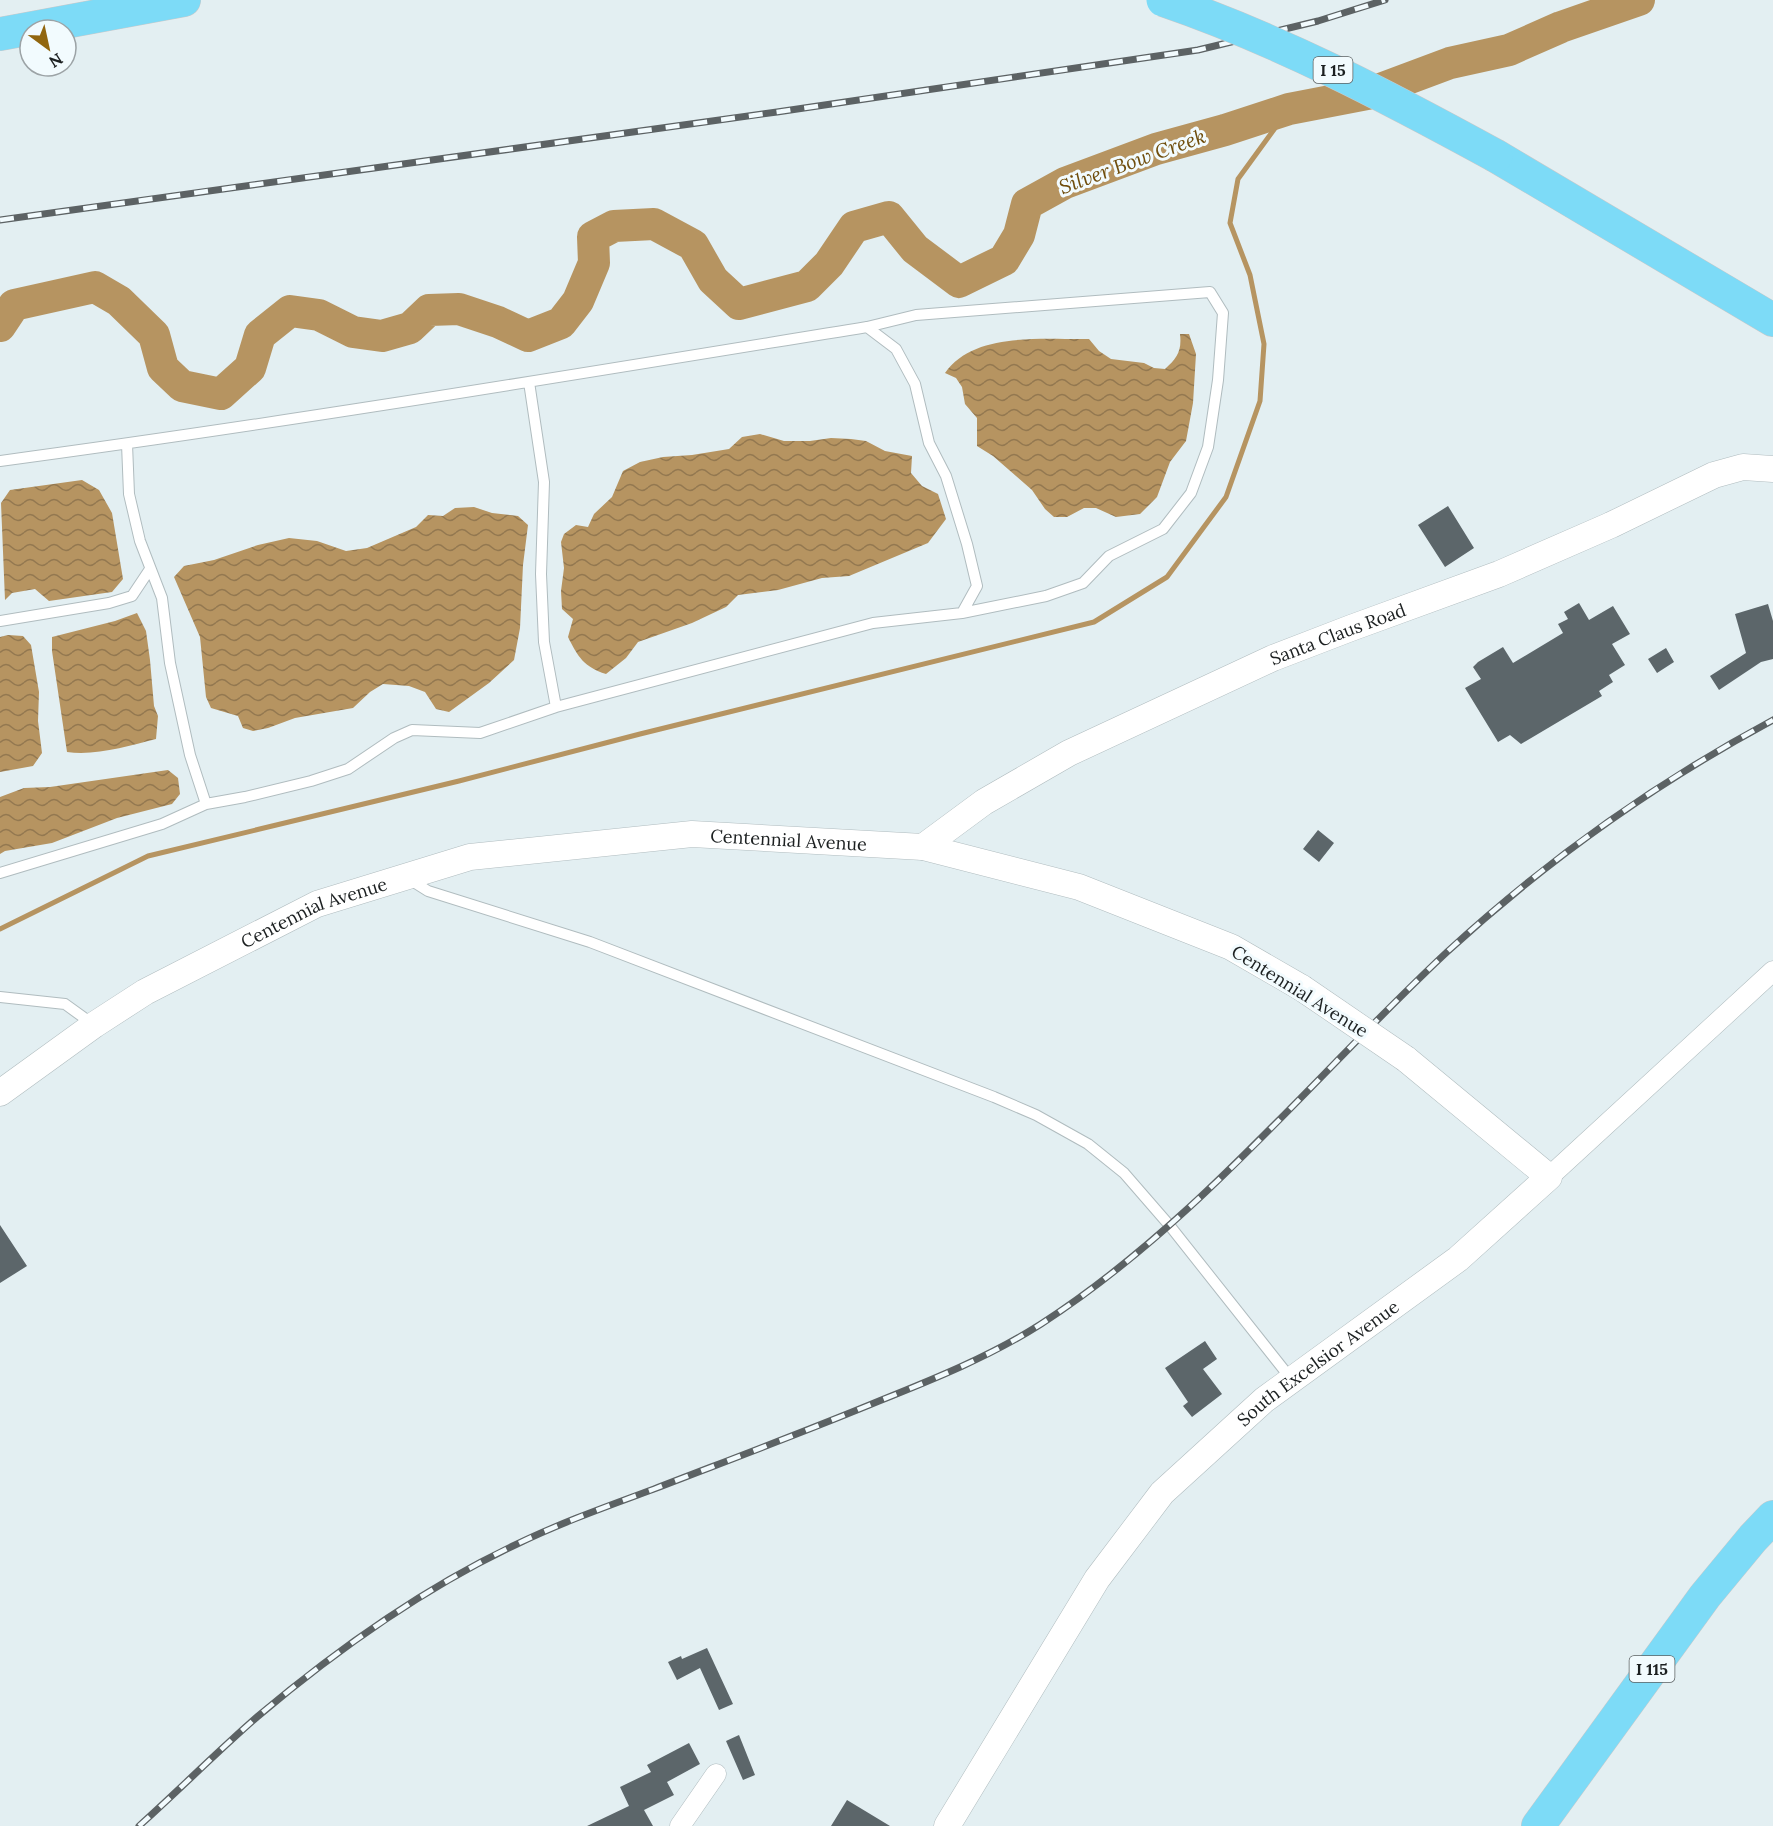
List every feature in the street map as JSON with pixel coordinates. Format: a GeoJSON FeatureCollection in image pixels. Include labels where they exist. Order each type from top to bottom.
{"type":"FeatureCollection","features":[{"type":"Feature","properties":{"kind":"highway"},"geometry":{"type":"LineString","coordinates":[[0,34],[184,0]]}},
{"type":"Feature","properties":{"kind":"highway","name":"I 15"},"geometry":{"type":"LineString","coordinates":[[1163,0],[1222,20],[1306,57],[1399,103],[1496,156],[1773,320]]}},
{"type":"Feature","properties":{"kind":"highway","name":"I 115"},"geometry":{"type":"LineString","coordinates":[[1538,1826],[1705,1596],[1773,1517]]}},
{"type":"Feature","properties":{"kind":"street","name":"Santa Claus Road"},"geometry":{"type":"LineString","coordinates":[[923,847],[984,802],[1069,753],[1273,658],[1499,574],[1611,525],[1714,475],[1743,468],[1773,469]]}},
{"type":"Feature","properties":{"kind":"street","name":"Centennial Avenue"},"geometry":{"type":"LineString","coordinates":[[0,1093],[94,1025],[145,992],[317,904],[470,857],[692,834],[923,847],[1079,887],[1231,947],[1302,988],[1406,1059],[1549,1177]]}},
{"type":"Feature","properties":{"kind":"street","name":"South Excelsior Avenue"},"geometry":{"type":"LineString","coordinates":[[947,1826],[1097,1579],[1162,1493],[1264,1400],[1458,1258],[1773,971]]}},
{"type":"Feature","properties":{"kind":"street"},"geometry":{"type":"LineString","coordinates":[[688,1822],[716,1774]]}},
{"type":"Feature","properties":{"kind":"lane"},"geometry":{"type":"LineString","coordinates":[[0,461],[127,444],[529,382],[867,327],[916,315],[1210,292],[1223,313],[1218,380],[1208,447],[1191,494],[1163,529],[1109,556],[1083,583],[1046,596],[962,613],[873,623],[556,707],[480,733],[412,730],[394,738],[348,769],[311,781],[206,804],[162,825],[0,873]]}},
{"type":"Feature","properties":{"kind":"lane"},"geometry":{"type":"LineString","coordinates":[[867,327],[896,349],[915,384],[929,443],[946,476],[977,586],[962,613]]}},
{"type":"Feature","properties":{"kind":"lane"},"geometry":{"type":"LineString","coordinates":[[529,382],[544,482],[541,574],[544,642],[556,707]]}},
{"type":"Feature","properties":{"kind":"lane"},"geometry":{"type":"LineString","coordinates":[[127,444],[129,494],[140,541],[162,598],[170,663],[188,743],[206,804]]}},
{"type":"Feature","properties":{"kind":"lane"},"geometry":{"type":"LineString","coordinates":[[0,621],[109,603],[132,596],[150,569]]}},
{"type":"Feature","properties":{"kind":"lane"},"geometry":{"type":"LineString","coordinates":[[406,877],[428,891],[590,942],[994,1097],[1036,1115],[1088,1144],[1124,1173],[1170,1226],[1292,1380]]}},
{"type":"Feature","properties":{"kind":"lane"},"geometry":{"type":"LineString","coordinates":[[0,997],[65,1004],[94,1025]]}},
{"type":"Feature","properties":{"kind":"water"},"geometry":{"type":"Polygon","coordinates":[[[1180,334],[1189,334],[1196,354],[1193,403],[1186,441],[1170,462],[1157,497],[1140,514],[1116,517],[1096,508],[1084,508],[1067,517],[1054,517],[1045,509],[1032,490],[993,456],[977,446],[977,418],[965,404],[962,387],[956,378],[945,373],[973,350],[991,344],[1031,339],[1089,339],[1099,351],[1111,359],[1144,363],[1154,368],[1165,369],[1178,354],[1180,334]]]}},
{"type":"Feature","properties":{"kind":"water"},"geometry":{"type":"Polygon","coordinates":[[[760,434],[784,441],[831,438],[866,441],[885,451],[912,456],[911,473],[922,486],[938,494],[946,519],[928,543],[849,576],[822,578],[778,590],[738,595],[726,607],[692,623],[638,642],[626,658],[606,674],[592,668],[579,656],[568,637],[573,619],[562,609],[561,591],[564,568],[561,542],[564,534],[576,525],[588,527],[594,514],[612,497],[623,471],[640,462],[729,449],[742,437],[760,434]]]}},
{"type":"Feature","properties":{"kind":"water"},"geometry":{"type":"Polygon","coordinates":[[[82,480],[99,490],[112,513],[123,579],[112,592],[49,601],[35,589],[12,593],[5,600],[1,503],[10,490],[82,480]]]}},
{"type":"Feature","properties":{"kind":"water"},"geometry":{"type":"Polygon","coordinates":[[[474,507],[492,513],[518,516],[528,525],[523,565],[520,628],[514,660],[489,683],[449,712],[436,709],[425,692],[409,686],[383,684],[370,692],[353,708],[295,718],[253,731],[243,728],[238,716],[211,708],[206,697],[200,637],[174,577],[184,566],[214,560],[258,545],[289,538],[317,541],[346,551],[367,548],[416,527],[428,515],[443,516],[455,508],[474,507]]]}},
{"type":"Feature","properties":{"kind":"water"},"geometry":{"type":"Polygon","coordinates":[[[137,613],[146,631],[154,706],[158,716],[156,739],[89,753],[67,752],[52,651],[52,637],[137,613]]]}},
{"type":"Feature","properties":{"kind":"water"},"geometry":{"type":"Polygon","coordinates":[[[23,636],[31,645],[39,692],[38,721],[42,753],[33,766],[0,772],[0,637],[23,636]]]}},
{"type":"Feature","properties":{"kind":"water"},"geometry":{"type":"Polygon","coordinates":[[[168,770],[178,778],[180,794],[172,804],[117,818],[52,843],[5,851],[0,854],[0,797],[24,788],[50,787],[168,770]]]}},
{"type":"Feature","properties":{"kind":"building"},"geometry":{"type":"Polygon","coordinates":[[[1448,506],[1474,548],[1445,567],[1418,525],[1448,506]]]}},
{"type":"Feature","properties":{"kind":"building"},"geometry":{"type":"Polygon","coordinates":[[[1579,603],[1589,620],[1613,606],[1630,634],[1612,644],[1625,665],[1609,675],[1613,682],[1599,691],[1602,696],[1521,744],[1510,735],[1498,742],[1465,688],[1481,679],[1473,667],[1503,647],[1513,663],[1563,633],[1558,624],[1568,619],[1564,612],[1579,603]]]}},
{"type":"Feature","properties":{"kind":"building"},"geometry":{"type":"Polygon","coordinates":[[[1768,604],[1773,621],[1773,659],[1761,662],[1719,690],[1710,676],[1746,653],[1735,614],[1768,604]]]}},
{"type":"Feature","properties":{"kind":"building"},"geometry":{"type":"Polygon","coordinates":[[[1666,648],[1674,662],[1657,673],[1648,659],[1666,648]]]}},
{"type":"Feature","properties":{"kind":"building"},"geometry":{"type":"Polygon","coordinates":[[[1318,830],[1334,843],[1319,862],[1303,849],[1318,830]]]}},
{"type":"Feature","properties":{"kind":"building"},"geometry":{"type":"Polygon","coordinates":[[[0,1225],[27,1266],[0,1283],[0,1225]]]}},
{"type":"Feature","properties":{"kind":"building"},"geometry":{"type":"Polygon","coordinates":[[[1205,1341],[1217,1359],[1203,1369],[1222,1394],[1192,1417],[1183,1406],[1188,1402],[1165,1368],[1205,1341]]]}},
{"type":"Feature","properties":{"kind":"building"},"geometry":{"type":"Polygon","coordinates":[[[707,1648],[733,1704],[719,1710],[700,1668],[677,1680],[668,1662],[681,1656],[682,1659],[707,1648]]]}},
{"type":"Feature","properties":{"kind":"building"},"geometry":{"type":"Polygon","coordinates":[[[739,1735],[755,1775],[743,1780],[726,1741],[739,1735]]]}},
{"type":"Feature","properties":{"kind":"building"},"geometry":{"type":"Polygon","coordinates":[[[689,1743],[700,1764],[667,1782],[674,1795],[644,1810],[653,1826],[587,1826],[629,1806],[620,1787],[651,1772],[647,1765],[689,1743]]]}},
{"type":"Feature","properties":{"kind":"building"},"geometry":{"type":"Polygon","coordinates":[[[847,1800],[890,1826],[831,1826],[847,1800]]]}},
{"type":"Feature","properties":{"kind":"waterway","name":"Silver Bow Creek"},"geometry":{"type":"LineString","coordinates":[[0,326],[14,305],[95,287],[119,301],[154,335],[163,368],[182,386],[221,394],[250,368],[260,335],[290,311],[319,315],[353,332],[382,336],[410,328],[429,310],[459,309],[498,322],[528,336],[561,323],[578,301],[594,263],[593,237],[614,226],[654,224],[693,245],[713,280],[739,304],[807,286],[829,264],[854,227],[889,217],[915,249],[959,282],[1004,260],[1019,235],[1027,204],[1065,183],[1156,149],[1289,109],[1367,94],[1450,63],[1509,50],[1561,27],[1639,0]]}},
{"type":"Feature","properties":{"kind":"waterway"},"geometry":{"type":"LineString","coordinates":[[0,929],[148,856],[459,781],[1094,622],[1167,577],[1226,497],[1260,401],[1264,344],[1250,275],[1230,223],[1238,179],[1289,109]]}},
{"type":"Feature","properties":{"kind":"railway"},"geometry":{"type":"LineString","coordinates":[[0,220],[777,112],[1198,50],[1318,21],[1385,0]]}},
{"type":"Feature","properties":{"kind":"railway"},"geometry":{"type":"LineString","coordinates":[[139,1826],[257,1717],[348,1645],[414,1601],[481,1562],[567,1522],[795,1435],[941,1375],[982,1357],[1041,1324],[1098,1284],[1203,1195],[1397,1000],[1447,952],[1523,886],[1644,797],[1773,720]]}}]}
